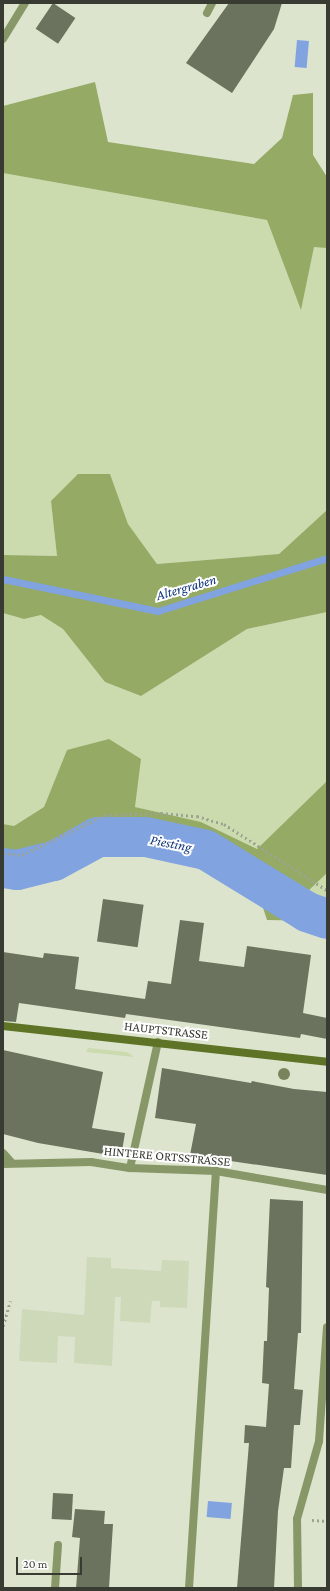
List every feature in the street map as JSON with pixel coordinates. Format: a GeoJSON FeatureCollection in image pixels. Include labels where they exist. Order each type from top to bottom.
{"type":"FeatureCollection","features":[{"type":"Feature","properties":{"kind":"main road","name":"HAUPTSTRASSE"},"geometry":{"type":"LineString","coordinates":[[3,1026],[158,1042],[327,1062]]}},
{"type":"Feature","properties":{"kind":"street"},"geometry":{"type":"LineString","coordinates":[[3,39],[25,3]]}},
{"type":"Feature","properties":{"kind":"street"},"geometry":{"type":"LineString","coordinates":[[207,13],[212,3]]}},
{"type":"Feature","properties":{"kind":"street"},"geometry":{"type":"LineString","coordinates":[[130,1168],[158,1042]]}},
{"type":"Feature","properties":{"kind":"street"},"geometry":{"type":"LineString","coordinates":[[3,1153],[7,1163]]}},
{"type":"Feature","properties":{"kind":"street","name":"HINTERE ORTSSTRASSE"},"geometry":{"type":"LineString","coordinates":[[7,1163],[90,1162],[130,1168],[216,1171],[327,1190]]}},
{"type":"Feature","properties":{"kind":"street"},"geometry":{"type":"LineString","coordinates":[[189,1588],[216,1171]]}},
{"type":"Feature","properties":{"kind":"street"},"geometry":{"type":"LineString","coordinates":[[298,1588],[297,1519],[319,1441],[327,1327]]}},
{"type":"Feature","properties":{"kind":"street"},"geometry":{"type":"LineString","coordinates":[[55,1588],[58,1545]]}},
{"type":"Feature","properties":{"kind":"path"},"geometry":{"type":"LineString","coordinates":[[3,853],[22,855],[105,815],[161,813],[197,816],[224,824],[327,890]]}},
{"type":"Feature","properties":{"kind":"path"},"geometry":{"type":"LineString","coordinates":[[3,1326],[10,1301]]}},
{"type":"Feature","properties":{"kind":"shaded area"},"geometry":{"type":"Polygon","coordinates":[[[3,173],[267,220],[301,309],[314,246],[327,248],[327,510],[279,554],[157,564],[128,524],[110,474],[51,501],[57,556],[3,555],[3,173]]]}},
{"type":"Feature","properties":{"kind":"shaded area"},"geometry":{"type":"Polygon","coordinates":[[[327,612],[327,781],[257,849],[201,822],[135,807],[141,759],[67,750],[44,807],[14,826],[3,824],[3,613],[24,619],[41,615],[63,629],[105,682],[141,696],[247,629],[327,612]]]}},
{"type":"Feature","properties":{"kind":"shaded area"},"geometry":{"type":"Polygon","coordinates":[[[327,873],[327,899],[307,892],[327,873]]]}},
{"type":"Feature","properties":{"kind":"shaded area"},"geometry":{"type":"Polygon","coordinates":[[[88,1048],[127,1052],[134,1057],[86,1052],[88,1048]]]}},
{"type":"Feature","properties":{"kind":"shaded area"},"geometry":{"type":"Polygon","coordinates":[[[87,1257],[111,1258],[111,1268],[161,1271],[162,1260],[189,1261],[187,1308],[160,1307],[160,1301],[152,1301],[150,1323],[120,1321],[121,1297],[115,1297],[112,1366],[74,1363],[75,1337],[58,1336],[57,1363],[19,1361],[22,1309],[84,1315],[87,1257]]]}},
{"type":"Feature","properties":{"kind":"green space"},"geometry":{"type":"Polygon","coordinates":[[[95,82],[108,142],[254,164],[282,138],[293,95],[313,93],[313,155],[327,177],[327,248],[314,247],[301,310],[267,220],[3,173],[3,106],[95,82]]]}},
{"type":"Feature","properties":{"kind":"green space"},"geometry":{"type":"Polygon","coordinates":[[[78,474],[110,474],[128,524],[157,564],[279,554],[327,510],[327,612],[247,629],[141,696],[105,682],[63,629],[41,615],[24,619],[3,613],[3,555],[57,556],[51,501],[78,474]]]}},
{"type":"Feature","properties":{"kind":"green space"},"geometry":{"type":"Polygon","coordinates":[[[109,739],[141,759],[135,807],[201,822],[257,849],[327,781],[327,873],[307,892],[327,899],[327,921],[267,920],[252,874],[205,853],[177,857],[106,851],[70,868],[3,862],[3,824],[14,826],[44,807],[67,750],[109,739]]]}},
{"type":"Feature","properties":{"kind":"water"},"geometry":{"type":"Polygon","coordinates":[[[297,40],[309,41],[307,68],[295,67],[297,40]]]}},
{"type":"Feature","properties":{"kind":"water"},"geometry":{"type":"Polygon","coordinates":[[[208,1501],[232,1503],[231,1519],[207,1517],[208,1501]]]}},
{"type":"Feature","properties":{"kind":"building"},"geometry":{"type":"Polygon","coordinates":[[[53,3],[75,18],[58,44],[36,29],[53,3]]]}},
{"type":"Feature","properties":{"kind":"building"},"geometry":{"type":"Polygon","coordinates":[[[229,3],[282,3],[274,29],[232,93],[186,63],[229,3]]]}},
{"type":"Feature","properties":{"kind":"building"},"geometry":{"type":"Polygon","coordinates":[[[103,899],[144,905],[138,947],[97,942],[103,899]]]}},
{"type":"Feature","properties":{"kind":"building"},"geometry":{"type":"Polygon","coordinates":[[[180,920],[204,923],[199,961],[244,967],[247,946],[311,955],[303,1013],[327,1018],[327,1039],[301,1034],[300,1038],[126,1014],[125,1018],[19,1003],[16,1022],[3,1021],[3,952],[43,958],[44,953],[79,957],[75,989],[145,999],[148,981],[171,984],[180,920]]]}},
{"type":"Feature","properties":{"kind":"building"},"geometry":{"type":"Polygon","coordinates":[[[3,1050],[103,1072],[92,1128],[125,1133],[121,1157],[38,1143],[3,1134],[3,1050]]]}},
{"type":"Feature","properties":{"kind":"building"},"geometry":{"type":"Polygon","coordinates":[[[162,1068],[251,1083],[252,1081],[294,1089],[327,1092],[327,1175],[190,1155],[196,1124],[155,1118],[162,1068]]]}},
{"type":"Feature","properties":{"kind":"building"},"geometry":{"type":"Polygon","coordinates":[[[270,1199],[303,1201],[301,1333],[298,1333],[294,1389],[303,1390],[300,1425],[294,1425],[291,1468],[284,1468],[278,1511],[274,1588],[237,1588],[249,1443],[244,1443],[245,1425],[266,1427],[269,1384],[262,1383],[264,1341],[267,1341],[269,1288],[266,1287],[270,1199]]]}},
{"type":"Feature","properties":{"kind":"building"},"geometry":{"type":"Polygon","coordinates":[[[53,1493],[73,1494],[72,1520],[52,1519],[53,1493]]]}},
{"type":"Feature","properties":{"kind":"building"},"geometry":{"type":"Polygon","coordinates":[[[75,1509],[105,1511],[104,1524],[113,1524],[109,1588],[76,1588],[80,1538],[72,1537],[75,1509]]]}},
{"type":"Feature","properties":{"kind":"waterway","name":"Altergraben"},"geometry":{"type":"LineString","coordinates":[[3,579],[158,611],[327,558]]}},
{"type":"Feature","properties":{"kind":"waterway","name":"Piesting"},"geometry":{"type":"LineString","coordinates":[[3,868],[17,870],[54,861],[98,837],[146,837],[206,850],[307,912],[327,919]]}}]}
